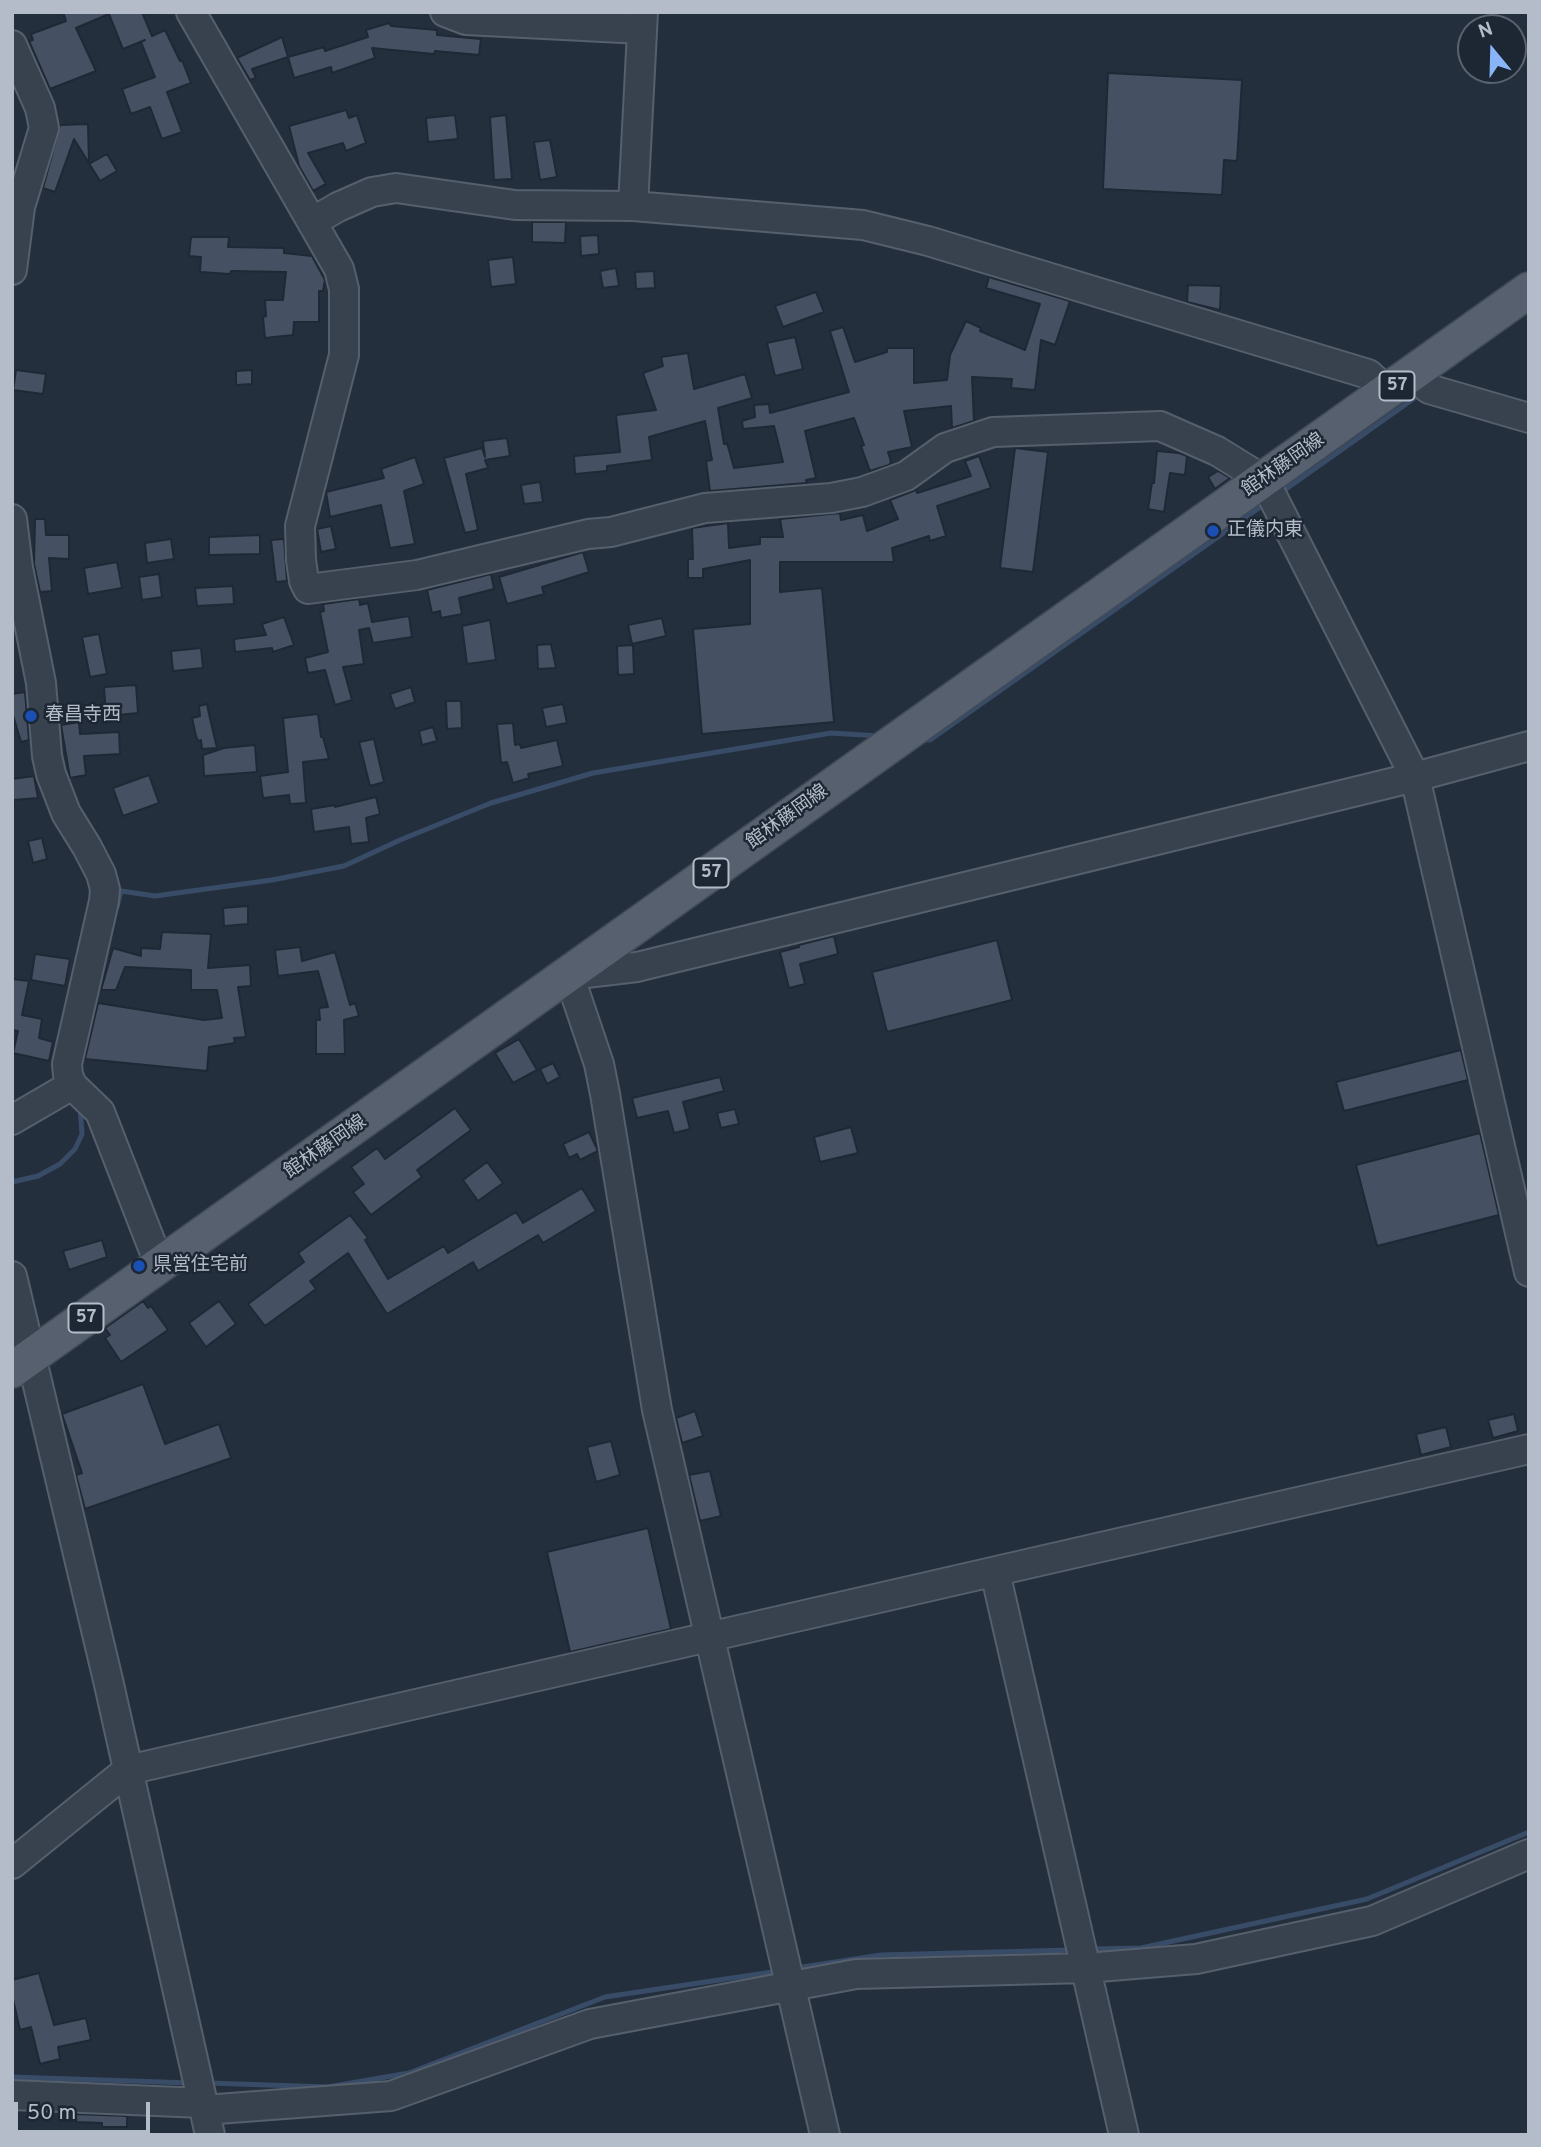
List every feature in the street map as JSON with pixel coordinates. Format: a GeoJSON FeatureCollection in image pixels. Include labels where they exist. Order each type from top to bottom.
{"type":"FeatureCollection","features":[{"type":"Feature","properties":{"kind":"main road","name":"館林藤岡線"},"geometry":{"type":"LineString","coordinates":[[21,1364],[1529,290]]}},
{"type":"Feature","properties":{"kind":"street"},"geometry":{"type":"LineString","coordinates":[[191,12],[339,269],[344,289],[344,355],[300,526],[301,561],[308,589],[417,575],[587,534],[611,533],[705,508],[831,498],[862,492],[906,476],[945,448],[993,432],[1160,426],[1217,452],[1264,480],[1415,777],[1529,1272]]}},
{"type":"Feature","properties":{"kind":"street"},"geometry":{"type":"LineString","coordinates":[[445,12],[466,20],[643,21],[633,206]]}},
{"type":"Feature","properties":{"kind":"street"},"geometry":{"type":"LineString","coordinates":[[12,45],[40,107],[44,128],[20,207],[12,270]]}},
{"type":"Feature","properties":{"kind":"street"},"geometry":{"type":"LineString","coordinates":[[312,222],[372,192],[396,188],[515,205],[633,206],[850,223],[879,228],[1400,384],[1429,389],[1529,418]]}},
{"type":"Feature","properties":{"kind":"street"},"geometry":{"type":"LineString","coordinates":[[12,519],[18,568],[41,683],[51,774],[58,795],[92,856],[105,888],[66,1064],[72,1085],[100,1112],[160,1266]]}},
{"type":"Feature","properties":{"kind":"street"},"geometry":{"type":"LineString","coordinates":[[825,2135],[657,1410],[605,1094],[569,975],[637,967],[1415,777],[1529,746]]}},
{"type":"Feature","properties":{"kind":"street"},"geometry":{"type":"LineString","coordinates":[[12,1120],[72,1085]]}},
{"type":"Feature","properties":{"kind":"street"},"geometry":{"type":"LineString","coordinates":[[12,1276],[21,1364],[105,1666],[204,2122]]}},
{"type":"Feature","properties":{"kind":"street"},"geometry":{"type":"LineString","coordinates":[[12,1864],[128,1770],[1529,1449]]}},
{"type":"Feature","properties":{"kind":"street"},"geometry":{"type":"LineString","coordinates":[[995,1572],[1124,2135]]}},
{"type":"Feature","properties":{"kind":"street"},"geometry":{"type":"LineString","coordinates":[[12,2095],[204,2122],[391,2096],[590,2024],[791,1985],[856,1974],[1086,1968],[1196,1959],[1372,1921],[1529,1854]]}},
{"type":"Feature","properties":{"kind":"building"},"geometry":{"type":"Polygon","coordinates":[[[63,12],[142,12],[152,36],[165,30],[191,83],[167,92],[182,132],[162,139],[150,107],[131,114],[122,89],[155,77],[141,42],[145,40],[123,49],[109,14],[76,28],[96,71],[50,89],[29,41],[33,40],[31,34],[66,21],[63,12]]]}},
{"type":"Feature","properties":{"kind":"building"},"geometry":{"type":"Polygon","coordinates":[[[389,23],[391,26],[437,30],[437,35],[481,39],[479,55],[372,48],[375,58],[332,73],[331,67],[294,78],[288,57],[324,47],[325,51],[368,37],[366,30],[389,23]]]}},
{"type":"Feature","properties":{"kind":"building"},"geometry":{"type":"Polygon","coordinates":[[[282,37],[288,57],[252,69],[256,78],[250,80],[237,58],[282,37]]]}},
{"type":"Feature","properties":{"kind":"building"},"geometry":{"type":"Polygon","coordinates":[[[1108,73],[1242,80],[1237,161],[1224,160],[1222,195],[1103,189],[1108,73]]]}},
{"type":"Feature","properties":{"kind":"building"},"geometry":{"type":"Polygon","coordinates":[[[346,110],[349,118],[357,115],[366,143],[346,151],[343,143],[308,153],[326,184],[313,191],[299,166],[289,126],[346,110]]]}},
{"type":"Feature","properties":{"kind":"building"},"geometry":{"type":"Polygon","coordinates":[[[455,115],[458,139],[428,142],[426,118],[455,115]]]}},
{"type":"Feature","properties":{"kind":"building"},"geometry":{"type":"Polygon","coordinates":[[[506,115],[512,179],[494,180],[490,117],[506,115]]]}},
{"type":"Feature","properties":{"kind":"building"},"geometry":{"type":"Polygon","coordinates":[[[88,124],[89,163],[74,139],[55,192],[43,188],[60,125],[88,124]]]}},
{"type":"Feature","properties":{"kind":"building"},"geometry":{"type":"Polygon","coordinates":[[[550,140],[557,177],[540,180],[534,142],[550,140]]]}},
{"type":"Feature","properties":{"kind":"building"},"geometry":{"type":"Polygon","coordinates":[[[107,154],[117,171],[100,181],[89,164],[107,154]]]}},
{"type":"Feature","properties":{"kind":"building"},"geometry":{"type":"Polygon","coordinates":[[[532,222],[566,222],[565,243],[532,242],[532,222]]]}},
{"type":"Feature","properties":{"kind":"building"},"geometry":{"type":"Polygon","coordinates":[[[598,235],[599,254],[581,256],[580,236],[598,235]]]}},
{"type":"Feature","properties":{"kind":"building"},"geometry":{"type":"Polygon","coordinates":[[[191,237],[229,237],[228,247],[284,248],[284,253],[312,256],[325,280],[323,291],[319,291],[319,322],[294,322],[293,335],[265,338],[265,300],[283,300],[286,272],[200,272],[201,257],[189,256],[191,237]]]}},
{"type":"Feature","properties":{"kind":"building"},"geometry":{"type":"Polygon","coordinates":[[[513,257],[516,284],[491,287],[488,260],[513,257]]]}},
{"type":"Feature","properties":{"kind":"building"},"geometry":{"type":"Polygon","coordinates":[[[616,268],[619,286],[603,288],[600,271],[616,268]]]}},
{"type":"Feature","properties":{"kind":"building"},"geometry":{"type":"Polygon","coordinates":[[[654,271],[655,288],[636,289],[635,272],[654,271]]]}},
{"type":"Feature","properties":{"kind":"building"},"geometry":{"type":"Polygon","coordinates":[[[989,277],[1070,301],[1055,345],[1041,340],[1035,390],[1011,388],[1012,379],[972,377],[974,421],[952,428],[951,406],[904,411],[912,447],[888,452],[891,462],[889,465],[870,471],[854,418],[805,431],[816,478],[806,480],[807,483],[710,491],[706,461],[712,460],[705,421],[649,437],[652,460],[607,466],[607,471],[575,474],[574,456],[620,452],[616,415],[656,410],[643,373],[663,366],[661,357],[688,353],[694,389],[745,374],[752,398],[718,408],[724,444],[727,443],[734,468],[783,462],[774,426],[743,429],[742,421],[755,417],[754,405],[769,404],[770,413],[849,392],[830,331],[843,327],[855,362],[887,352],[887,348],[914,348],[914,383],[947,380],[950,355],[966,321],[981,328],[980,331],[1025,350],[1040,304],[986,288],[989,277]]]}},
{"type":"Feature","properties":{"kind":"building"},"geometry":{"type":"Polygon","coordinates":[[[1188,285],[1221,286],[1220,310],[1187,302],[1188,285]]]}},
{"type":"Feature","properties":{"kind":"building"},"geometry":{"type":"Polygon","coordinates":[[[816,292],[824,312],[783,327],[775,306],[816,292]]]}},
{"type":"Feature","properties":{"kind":"building"},"geometry":{"type":"Polygon","coordinates":[[[795,337],[803,369],[775,376],[767,343],[795,337]]]}},
{"type":"Feature","properties":{"kind":"building"},"geometry":{"type":"Polygon","coordinates":[[[16,370],[46,374],[43,394],[13,390],[16,370]]]}},
{"type":"Feature","properties":{"kind":"building"},"geometry":{"type":"Polygon","coordinates":[[[252,370],[252,384],[236,385],[236,371],[252,370]]]}},
{"type":"Feature","properties":{"kind":"building"},"geometry":{"type":"Polygon","coordinates":[[[507,438],[510,456],[485,460],[488,468],[466,474],[478,530],[465,533],[444,458],[482,448],[485,457],[483,441],[507,438]]]}},
{"type":"Feature","properties":{"kind":"building"},"geometry":{"type":"Polygon","coordinates":[[[1015,448],[1048,452],[1033,572],[1000,568],[1015,448]]]}},
{"type":"Feature","properties":{"kind":"building"},"geometry":{"type":"Polygon","coordinates":[[[1157,451],[1187,456],[1185,475],[1170,473],[1164,512],[1148,509],[1157,451]]]}},
{"type":"Feature","properties":{"kind":"building"},"geometry":{"type":"Polygon","coordinates":[[[979,456],[991,488],[937,506],[946,536],[930,541],[929,536],[892,548],[894,562],[780,562],[780,592],[822,588],[834,722],[702,734],[693,629],[750,624],[750,560],[703,569],[703,578],[688,578],[688,559],[693,559],[692,528],[728,523],[729,548],[760,544],[760,537],[783,537],[780,519],[840,513],[841,520],[863,515],[867,531],[898,519],[890,500],[916,490],[917,493],[971,476],[965,461],[979,456]]]}},
{"type":"Feature","properties":{"kind":"building"},"geometry":{"type":"Polygon","coordinates":[[[415,457],[424,484],[404,491],[415,544],[390,548],[381,505],[330,517],[326,492],[384,478],[381,469],[415,457]]]}},
{"type":"Feature","properties":{"kind":"building"},"geometry":{"type":"Polygon","coordinates":[[[1218,471],[1230,478],[1215,489],[1208,477],[1218,471]]]}},
{"type":"Feature","properties":{"kind":"building"},"geometry":{"type":"Polygon","coordinates":[[[540,482],[543,502],[524,504],[521,485],[540,482]]]}},
{"type":"Feature","properties":{"kind":"building"},"geometry":{"type":"Polygon","coordinates":[[[35,519],[45,519],[46,535],[69,535],[69,559],[49,558],[52,591],[40,592],[34,564],[35,519]]]}},
{"type":"Feature","properties":{"kind":"building"},"geometry":{"type":"Polygon","coordinates":[[[331,526],[336,549],[321,552],[317,529],[331,526]]]}},
{"type":"Feature","properties":{"kind":"building"},"geometry":{"type":"Polygon","coordinates":[[[260,535],[260,554],[209,555],[209,537],[260,535]]]}},
{"type":"Feature","properties":{"kind":"building"},"geometry":{"type":"Polygon","coordinates":[[[171,539],[174,559],[147,563],[145,543],[171,539]]]}},
{"type":"Feature","properties":{"kind":"building"},"geometry":{"type":"Polygon","coordinates":[[[284,539],[287,581],[276,582],[271,540],[284,539]]]}},
{"type":"Feature","properties":{"kind":"building"},"geometry":{"type":"Polygon","coordinates":[[[583,552],[589,572],[542,587],[544,594],[507,604],[499,577],[583,552]]]}},
{"type":"Feature","properties":{"kind":"building"},"geometry":{"type":"Polygon","coordinates":[[[117,562],[122,588],[88,594],[84,568],[117,562]]]}},
{"type":"Feature","properties":{"kind":"building"},"geometry":{"type":"Polygon","coordinates":[[[159,574],[162,597],[142,600],[139,577],[159,574]]]}},
{"type":"Feature","properties":{"kind":"building"},"geometry":{"type":"Polygon","coordinates":[[[491,574],[494,589],[459,598],[462,614],[441,618],[440,611],[432,613],[427,590],[491,574]]]}},
{"type":"Feature","properties":{"kind":"building"},"geometry":{"type":"Polygon","coordinates":[[[233,586],[234,604],[197,606],[195,588],[233,586]]]}},
{"type":"Feature","properties":{"kind":"building"},"geometry":{"type":"Polygon","coordinates":[[[359,599],[360,605],[368,603],[372,622],[409,616],[412,637],[373,643],[369,628],[359,630],[364,664],[343,667],[352,700],[335,705],[325,670],[308,673],[305,658],[328,652],[320,612],[324,611],[323,604],[359,599]]]}},
{"type":"Feature","properties":{"kind":"building"},"geometry":{"type":"Polygon","coordinates":[[[284,617],[294,645],[273,652],[272,648],[235,652],[234,639],[266,635],[262,624],[284,617]]]}},
{"type":"Feature","properties":{"kind":"building"},"geometry":{"type":"Polygon","coordinates":[[[662,618],[666,636],[632,644],[628,625],[662,618]]]}},
{"type":"Feature","properties":{"kind":"building"},"geometry":{"type":"Polygon","coordinates":[[[490,620],[496,660],[467,664],[462,626],[490,620]]]}},
{"type":"Feature","properties":{"kind":"building"},"geometry":{"type":"Polygon","coordinates":[[[99,634],[107,674],[90,677],[82,637],[99,634]]]}},
{"type":"Feature","properties":{"kind":"building"},"geometry":{"type":"Polygon","coordinates":[[[551,644],[556,668],[538,669],[537,645],[551,644]]]}},
{"type":"Feature","properties":{"kind":"building"},"geometry":{"type":"Polygon","coordinates":[[[633,645],[634,674],[618,675],[617,646],[633,645]]]}},
{"type":"Feature","properties":{"kind":"building"},"geometry":{"type":"Polygon","coordinates":[[[201,648],[203,668],[173,671],[171,651],[201,648]]]}},
{"type":"Feature","properties":{"kind":"building"},"geometry":{"type":"Polygon","coordinates":[[[136,685],[138,713],[106,716],[104,687],[136,685]]]}},
{"type":"Feature","properties":{"kind":"building"},"geometry":{"type":"Polygon","coordinates":[[[411,687],[415,702],[395,709],[390,694],[411,687]]]}},
{"type":"Feature","properties":{"kind":"building"},"geometry":{"type":"Polygon","coordinates":[[[25,692],[29,740],[21,742],[12,712],[12,694],[25,692]]]}},
{"type":"Feature","properties":{"kind":"building"},"geometry":{"type":"Polygon","coordinates":[[[446,701],[461,701],[462,728],[447,729],[446,701]]]}},
{"type":"Feature","properties":{"kind":"building"},"geometry":{"type":"Polygon","coordinates":[[[207,704],[217,748],[202,749],[192,718],[200,716],[199,706],[207,704]]]}},
{"type":"Feature","properties":{"kind":"building"},"geometry":{"type":"Polygon","coordinates":[[[563,704],[567,723],[546,727],[542,708],[563,704]]]}},
{"type":"Feature","properties":{"kind":"building"},"geometry":{"type":"Polygon","coordinates":[[[318,714],[321,737],[329,759],[303,762],[306,803],[290,804],[289,795],[263,798],[260,776],[288,772],[283,718],[318,714]]]}},
{"type":"Feature","properties":{"kind":"building"},"geometry":{"type":"Polygon","coordinates":[[[79,722],[80,734],[119,732],[120,754],[84,756],[86,775],[70,778],[61,725],[79,722]]]}},
{"type":"Feature","properties":{"kind":"building"},"geometry":{"type":"Polygon","coordinates":[[[513,723],[515,745],[520,744],[521,748],[557,740],[563,766],[528,774],[529,778],[513,783],[507,762],[501,763],[497,724],[513,723]]]}},
{"type":"Feature","properties":{"kind":"building"},"geometry":{"type":"Polygon","coordinates":[[[433,727],[437,741],[422,745],[419,731],[433,727]]]}},
{"type":"Feature","properties":{"kind":"building"},"geometry":{"type":"Polygon","coordinates":[[[374,739],[384,782],[370,786],[359,742],[374,739]]]}},
{"type":"Feature","properties":{"kind":"building"},"geometry":{"type":"Polygon","coordinates":[[[255,745],[257,772],[204,776],[203,755],[224,748],[255,745]]]}},
{"type":"Feature","properties":{"kind":"building"},"geometry":{"type":"Polygon","coordinates":[[[149,775],[159,803],[123,816],[113,788],[149,775]]]}},
{"type":"Feature","properties":{"kind":"building"},"geometry":{"type":"Polygon","coordinates":[[[34,776],[38,798],[13,800],[12,779],[34,776]]]}},
{"type":"Feature","properties":{"kind":"building"},"geometry":{"type":"Polygon","coordinates":[[[376,797],[380,814],[366,818],[369,842],[351,844],[349,827],[314,832],[311,809],[335,807],[376,797]]]}},
{"type":"Feature","properties":{"kind":"building"},"geometry":{"type":"Polygon","coordinates":[[[42,838],[47,859],[33,863],[28,841],[42,838]]]}},
{"type":"Feature","properties":{"kind":"building"},"geometry":{"type":"Polygon","coordinates":[[[248,906],[248,924],[224,926],[223,908],[248,906]]]}},
{"type":"Feature","properties":{"kind":"building"},"geometry":{"type":"Polygon","coordinates":[[[162,932],[211,934],[208,968],[250,965],[251,986],[238,987],[246,1037],[234,1038],[235,1043],[209,1047],[207,1071],[85,1059],[98,1003],[204,1020],[222,1018],[217,990],[191,990],[191,970],[125,967],[116,990],[101,990],[113,948],[141,956],[141,948],[160,949],[162,932]]]}},
{"type":"Feature","properties":{"kind":"building"},"geometry":{"type":"Polygon","coordinates":[[[834,936],[838,954],[800,964],[805,984],[789,988],[780,952],[834,936]]]}},
{"type":"Feature","properties":{"kind":"building"},"geometry":{"type":"Polygon","coordinates":[[[997,940],[1012,1000],[887,1032],[872,972],[997,940]]]}},
{"type":"Feature","properties":{"kind":"building"},"geometry":{"type":"Polygon","coordinates":[[[300,947],[302,961],[335,952],[350,1005],[355,1003],[359,1016],[344,1020],[345,1054],[316,1054],[316,1020],[320,1020],[319,1008],[328,1007],[318,971],[278,976],[275,950],[300,947]]]}},
{"type":"Feature","properties":{"kind":"building"},"geometry":{"type":"Polygon","coordinates":[[[35,954],[70,959],[65,986],[31,980],[35,954]]]}},
{"type":"Feature","properties":{"kind":"building"},"geometry":{"type":"Polygon","coordinates":[[[12,979],[29,981],[22,1015],[42,1019],[39,1038],[53,1042],[49,1061],[13,1053],[18,1031],[12,1030],[12,979]]]}},
{"type":"Feature","properties":{"kind":"building"},"geometry":{"type":"Polygon","coordinates":[[[519,1039],[537,1070],[513,1083],[495,1053],[519,1039]]]}},
{"type":"Feature","properties":{"kind":"building"},"geometry":{"type":"Polygon","coordinates":[[[1461,1050],[1468,1080],[1344,1111],[1336,1082],[1461,1050]]]}},
{"type":"Feature","properties":{"kind":"building"},"geometry":{"type":"Polygon","coordinates":[[[553,1063],[560,1077],[547,1084],[540,1069],[553,1063]]]}},
{"type":"Feature","properties":{"kind":"building"},"geometry":{"type":"Polygon","coordinates":[[[720,1077],[724,1091],[683,1102],[690,1129],[674,1133],[668,1111],[637,1118],[632,1098],[720,1077]]]}},
{"type":"Feature","properties":{"kind":"building"},"geometry":{"type":"Polygon","coordinates":[[[455,1108],[471,1130],[417,1170],[422,1177],[371,1215],[353,1192],[364,1184],[351,1167],[377,1148],[385,1159],[455,1108]]]}},
{"type":"Feature","properties":{"kind":"building"},"geometry":{"type":"Polygon","coordinates":[[[735,1109],[739,1124],[721,1128],[717,1113],[735,1109]]]}},
{"type":"Feature","properties":{"kind":"building"},"geometry":{"type":"Polygon","coordinates":[[[851,1127],[858,1153],[820,1162],[814,1137],[851,1127]]]}},
{"type":"Feature","properties":{"kind":"building"},"geometry":{"type":"Polygon","coordinates":[[[589,1132],[598,1151],[580,1160],[577,1154],[569,1158],[563,1144],[589,1132]]]}},
{"type":"Feature","properties":{"kind":"building"},"geometry":{"type":"Polygon","coordinates":[[[1480,1133],[1499,1215],[1377,1246],[1356,1165],[1480,1133]]]}},
{"type":"Feature","properties":{"kind":"building"},"geometry":{"type":"Polygon","coordinates":[[[487,1162],[503,1183],[478,1201],[463,1180],[487,1162]]]}},
{"type":"Feature","properties":{"kind":"building"},"geometry":{"type":"Polygon","coordinates":[[[582,1188],[596,1211],[543,1243],[538,1235],[478,1271],[473,1262],[387,1314],[348,1253],[310,1281],[316,1289],[265,1326],[248,1304],[304,1262],[298,1253],[350,1215],[368,1238],[365,1240],[388,1279],[444,1246],[448,1253],[516,1212],[523,1223],[582,1188]]]}},
{"type":"Feature","properties":{"kind":"building"},"geometry":{"type":"Polygon","coordinates":[[[102,1240],[107,1257],[69,1270],[63,1251],[102,1240]]]}},
{"type":"Feature","properties":{"kind":"building"},"geometry":{"type":"Polygon","coordinates":[[[143,1301],[148,1308],[151,1306],[168,1330],[121,1362],[105,1338],[110,1335],[105,1328],[143,1301]]]}},
{"type":"Feature","properties":{"kind":"building"},"geometry":{"type":"Polygon","coordinates":[[[219,1301],[236,1324],[206,1347],[189,1323],[219,1301]]]}},
{"type":"Feature","properties":{"kind":"building"},"geometry":{"type":"Polygon","coordinates":[[[143,1384],[165,1444],[219,1424],[231,1458],[85,1509],[76,1475],[82,1473],[62,1414],[143,1384]]]}},
{"type":"Feature","properties":{"kind":"building"},"geometry":{"type":"Polygon","coordinates":[[[695,1411],[703,1436],[682,1443],[676,1418],[695,1411]]]}},
{"type":"Feature","properties":{"kind":"building"},"geometry":{"type":"Polygon","coordinates":[[[1514,1414],[1518,1431],[1493,1438],[1488,1420],[1514,1414]]]}},
{"type":"Feature","properties":{"kind":"building"},"geometry":{"type":"Polygon","coordinates":[[[1446,1427],[1451,1447],[1421,1455],[1416,1434],[1446,1427]]]}},
{"type":"Feature","properties":{"kind":"building"},"geometry":{"type":"Polygon","coordinates":[[[611,1441],[620,1475],[596,1482],[587,1447],[611,1441]]]}},
{"type":"Feature","properties":{"kind":"building"},"geometry":{"type":"Polygon","coordinates":[[[710,1471],[721,1516],[700,1521],[689,1475],[710,1471]]]}},
{"type":"Feature","properties":{"kind":"building"},"geometry":{"type":"Polygon","coordinates":[[[648,1528],[671,1629],[570,1652],[547,1552],[648,1528]]]}},
{"type":"Feature","properties":{"kind":"building"},"geometry":{"type":"Polygon","coordinates":[[[39,1973],[54,2025],[86,2018],[91,2040],[58,2047],[60,2059],[40,2064],[31,2027],[20,2030],[12,1995],[12,1980],[39,1973]]]}},
{"type":"Feature","properties":{"kind":"building"},"geometry":{"type":"Polygon","coordinates":[[[76,2114],[127,2116],[127,2127],[102,2127],[102,2123],[76,2122],[76,2114]]]}},
{"type":"Feature","properties":{"kind":"waterway"},"geometry":{"type":"LineString","coordinates":[[1279,494],[1416,397]]}},
{"type":"Feature","properties":{"kind":"waterway"},"geometry":{"type":"LineString","coordinates":[[920,740],[930,740],[1266,503]]}},
{"type":"Feature","properties":{"kind":"waterway"},"geometry":{"type":"LineString","coordinates":[[117,907],[121,891],[155,896],[272,880],[344,866],[491,803],[593,773],[831,733],[879,736]]}},
{"type":"Feature","properties":{"kind":"waterway"},"geometry":{"type":"LineString","coordinates":[[12,1182],[38,1176],[60,1164],[75,1149],[82,1134],[80,1107]]}},
{"type":"Feature","properties":{"kind":"waterway"},"geometry":{"type":"LineString","coordinates":[[1089,1949],[1141,1948],[1367,1899],[1529,1832]]}},
{"type":"Feature","properties":{"kind":"waterway"},"geometry":{"type":"LineString","coordinates":[[796,1968],[881,1955],[1072,1950]]}},
{"type":"Feature","properties":{"kind":"waterway"},"geometry":{"type":"LineString","coordinates":[[208,2083],[328,2087],[409,2073],[605,1997],[779,1971]]}},
{"type":"Feature","properties":{"kind":"waterway"},"geometry":{"type":"LineString","coordinates":[[12,2077],[191,2083]]}},
{"type":"Feature","properties":{"kind":"place","name":"正儀内東"},"geometry":{"type":"Point","coordinates":[1213,531]}},
{"type":"Feature","properties":{"kind":"place","name":"春昌寺西"},"geometry":{"type":"Point","coordinates":[31,716]}},
{"type":"Feature","properties":{"kind":"place","name":"県営住宅前"},"geometry":{"type":"Point","coordinates":[139,1266]}}]}
